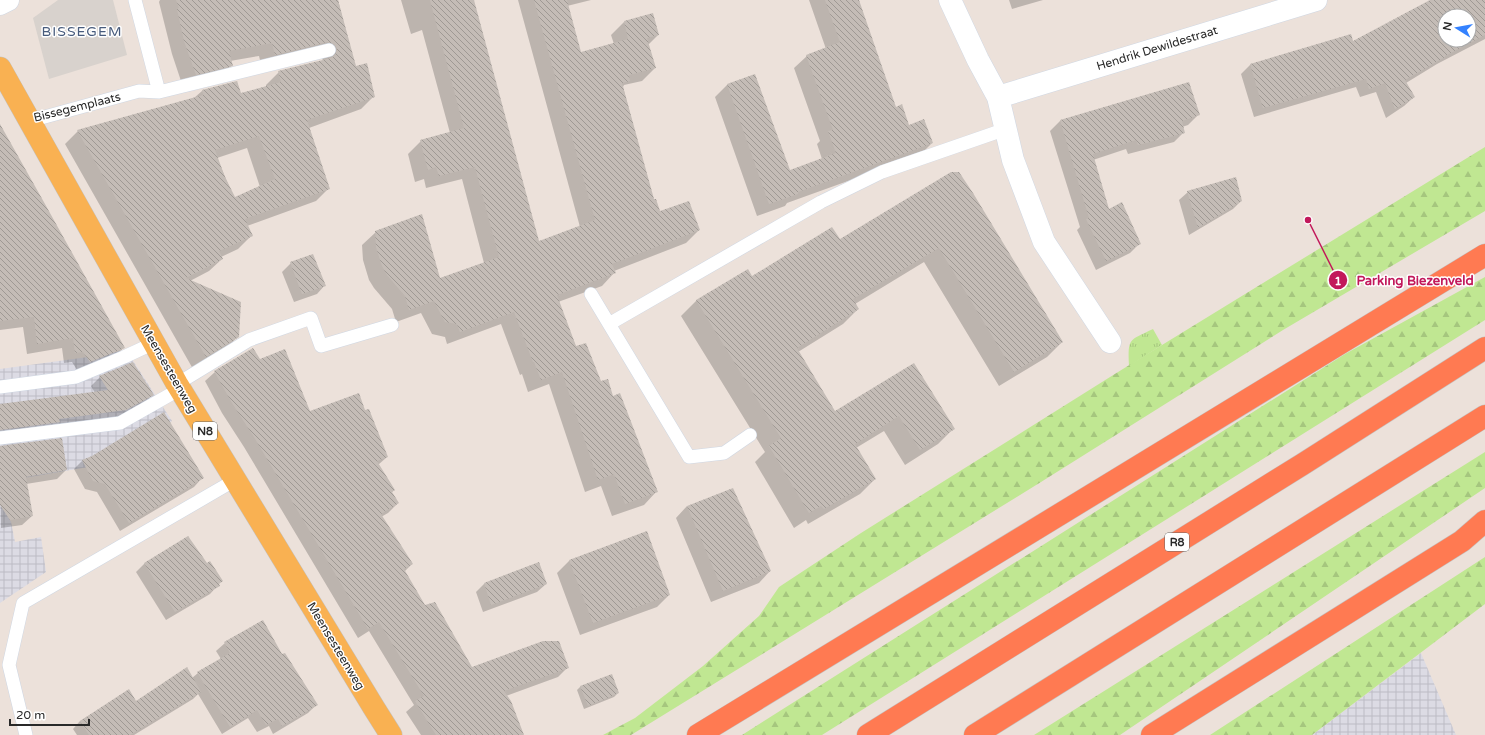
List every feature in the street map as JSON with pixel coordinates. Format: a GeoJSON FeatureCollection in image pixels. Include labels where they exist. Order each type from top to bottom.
{"type":"FeatureCollection","features":[{"type":"Feature","properties":{"kind":"highway"},"geometry":{"type":"LineString","coordinates":[[698,735],[1485,255]]}},
{"type":"Feature","properties":{"kind":"highway","name":"R8"},"geometry":{"type":"LineString","coordinates":[[868,735],[1310,460],[1485,348]]}},
{"type":"Feature","properties":{"kind":"highway"},"geometry":{"type":"LineString","coordinates":[[975,735],[1485,416]]}},
{"type":"Feature","properties":{"kind":"highway"},"geometry":{"type":"LineString","coordinates":[[1152,735],[1462,541],[1485,521]]}},
{"type":"Feature","properties":{"kind":"main road","name":"Bissegemplaats"},"geometry":{"type":"LineString","coordinates":[[0,68],[30,121]]}},
{"type":"Feature","properties":{"kind":"main road","name":"Meensesteenweg"},"geometry":{"type":"LineString","coordinates":[[30,121],[178,386],[391,735]]}},
{"type":"Feature","properties":{"kind":"street"},"geometry":{"type":"LineString","coordinates":[[0,4],[8,0]]}},
{"type":"Feature","properties":{"kind":"street"},"geometry":{"type":"LineString","coordinates":[[950,0],[978,60],[998,97],[1013,160],[1044,242],[1110,342]]}},
{"type":"Feature","properties":{"kind":"street","name":"Hendrik Dewildestraat"},"geometry":{"type":"LineString","coordinates":[[998,97],[1316,0]]}},
{"type":"Feature","properties":{"kind":"lane"},"geometry":{"type":"LineString","coordinates":[[135,0],[160,92]]}},
{"type":"Feature","properties":{"kind":"lane","name":"Bissegemplaats"},"geometry":{"type":"LineString","coordinates":[[30,121],[139,91],[160,92],[329,50]]}},
{"type":"Feature","properties":{"kind":"lane"},"geometry":{"type":"LineString","coordinates":[[609,324],[820,202],[882,172],[1006,129]]}},
{"type":"Feature","properties":{"kind":"lane"},"geometry":{"type":"LineString","coordinates":[[591,294],[689,457],[724,453],[750,435]]}},
{"type":"Feature","properties":{"kind":"lane"},"geometry":{"type":"LineString","coordinates":[[0,438],[120,422],[250,340],[311,318],[321,346],[392,325]]}},
{"type":"Feature","properties":{"kind":"lane"},"geometry":{"type":"LineString","coordinates":[[0,387],[76,377],[154,343]]}},
{"type":"Feature","properties":{"kind":"lane"},"geometry":{"type":"LineString","coordinates":[[26,735],[9,665],[23,603],[235,480]]}},
{"type":"Feature","properties":{"kind":"shaded area"},"geometry":{"type":"Polygon","coordinates":[[[58,0],[113,0],[127,55],[49,79],[33,18],[58,0]]]}},
{"type":"Feature","properties":{"kind":"shaded area"},"geometry":{"type":"Polygon","coordinates":[[[126,350],[172,421],[100,465],[0,482],[0,369],[88,357],[126,350]]]}},
{"type":"Feature","properties":{"kind":"shaded area"},"geometry":{"type":"Polygon","coordinates":[[[0,503],[11,522],[15,542],[41,537],[46,572],[0,603],[0,503]]]}},
{"type":"Feature","properties":{"kind":"shaded area"},"geometry":{"type":"Polygon","coordinates":[[[1421,653],[1456,735],[1312,735],[1421,653]]]}},
{"type":"Feature","properties":{"kind":"green space"},"geometry":{"type":"Polygon","coordinates":[[[1485,147],[1485,211],[1283,330],[1041,482],[631,735],[603,735],[635,718],[703,666],[759,616],[779,587],[861,533],[1118,372],[1485,147]]]}},
{"type":"Feature","properties":{"kind":"green space"},"geometry":{"type":"Polygon","coordinates":[[[1485,277],[1485,320],[822,735],[742,735],[1345,354],[1485,277]]]}},
{"type":"Feature","properties":{"kind":"green space"},"geometry":{"type":"Polygon","coordinates":[[[1153,329],[1162,345],[1129,366],[1129,350],[1131,342],[1153,329]]]}},
{"type":"Feature","properties":{"kind":"green space"},"geometry":{"type":"Polygon","coordinates":[[[1485,452],[1485,488],[1120,735],[1034,735],[1485,452]]]}},
{"type":"Feature","properties":{"kind":"green space"},"geometry":{"type":"Polygon","coordinates":[[[1485,557],[1485,604],[1312,735],[1210,735],[1485,557]]]}},
{"type":"Feature","properties":{"kind":"building"},"geometry":{"type":"Polygon","coordinates":[[[176,0],[338,0],[356,66],[367,63],[375,97],[307,120],[330,189],[245,219],[253,236],[219,251],[223,259],[186,278],[241,302],[239,337],[206,357],[77,130],[203,95],[202,90],[237,81],[241,93],[281,82],[278,71],[331,58],[335,55],[337,48],[334,44],[327,42],[275,55],[272,43],[229,51],[233,66],[196,75],[184,41],[177,9],[179,8],[176,0]],[[259,136],[215,150],[225,177],[235,197],[275,179],[259,136]]]}},
{"type":"Feature","properties":{"kind":"building"},"geometry":{"type":"Polygon","coordinates":[[[430,0],[474,0],[539,241],[595,220],[534,0],[567,0],[581,52],[628,39],[624,21],[653,13],[659,35],[647,38],[656,68],[629,75],[630,81],[622,83],[654,199],[656,199],[660,211],[689,201],[700,230],[612,264],[616,273],[557,295],[576,346],[586,343],[601,381],[608,379],[613,396],[620,393],[658,492],[625,504],[614,474],[598,480],[562,372],[541,380],[514,312],[460,332],[457,324],[445,322],[434,301],[409,310],[405,296],[387,275],[382,266],[376,247],[375,231],[422,214],[440,278],[499,257],[475,167],[439,176],[436,167],[428,170],[420,140],[464,128],[430,0]]]}},
{"type":"Feature","properties":{"kind":"building"},"geometry":{"type":"Polygon","coordinates":[[[825,0],[859,0],[896,107],[902,104],[909,125],[924,119],[933,143],[769,204],[727,84],[755,74],[790,170],[836,153],[828,131],[833,130],[806,55],[840,42],[825,0]]]}},
{"type":"Feature","properties":{"kind":"building"},"geometry":{"type":"Polygon","coordinates":[[[1430,0],[1485,0],[1485,35],[1477,39],[1477,8],[1437,8],[1437,48],[1460,48],[1405,80],[1415,97],[1395,109],[1385,83],[1369,89],[1366,79],[1263,108],[1250,64],[1351,34],[1353,41],[1430,0]]]}},
{"type":"Feature","properties":{"kind":"building"},"geometry":{"type":"Polygon","coordinates":[[[1189,82],[1200,115],[1182,121],[1185,133],[1138,145],[1136,140],[1093,154],[1109,209],[1122,202],[1141,244],[1106,261],[1086,219],[1089,218],[1060,120],[1189,82]]]}},
{"type":"Feature","properties":{"kind":"building"},"geometry":{"type":"Polygon","coordinates":[[[0,124],[125,348],[90,362],[83,352],[75,353],[73,338],[37,344],[34,317],[0,321],[0,124]]]}},
{"type":"Feature","properties":{"kind":"building"},"geometry":{"type":"Polygon","coordinates":[[[951,172],[959,172],[973,193],[1063,342],[1014,372],[939,248],[853,299],[859,309],[797,348],[835,411],[914,363],[955,429],[920,450],[899,416],[855,444],[876,479],[824,509],[821,506],[809,513],[769,446],[781,438],[696,300],[748,269],[752,276],[832,227],[840,239],[951,172]]]}},
{"type":"Feature","properties":{"kind":"building"},"geometry":{"type":"Polygon","coordinates":[[[1236,177],[1242,201],[1198,228],[1187,191],[1236,177]]]}},
{"type":"Feature","properties":{"kind":"building"},"geometry":{"type":"Polygon","coordinates":[[[313,254],[326,286],[302,294],[290,262],[313,254]]]}},
{"type":"Feature","properties":{"kind":"building"},"geometry":{"type":"Polygon","coordinates":[[[253,348],[260,359],[285,349],[310,411],[359,393],[365,410],[369,409],[388,457],[377,461],[395,490],[392,492],[399,503],[381,514],[413,564],[404,569],[425,605],[435,602],[472,667],[543,641],[559,641],[569,668],[504,691],[511,701],[524,735],[436,735],[415,701],[424,696],[379,622],[368,629],[214,371],[253,348]]]}},
{"type":"Feature","properties":{"kind":"building"},"geometry":{"type":"Polygon","coordinates":[[[133,362],[154,395],[126,410],[59,419],[60,422],[0,430],[0,404],[108,390],[99,376],[133,362]]]}},
{"type":"Feature","properties":{"kind":"building"},"geometry":{"type":"Polygon","coordinates":[[[164,412],[204,478],[129,523],[105,484],[93,481],[82,460],[92,456],[164,412]]]}},
{"type":"Feature","properties":{"kind":"building"},"geometry":{"type":"Polygon","coordinates":[[[62,438],[67,470],[26,477],[33,516],[10,520],[0,505],[0,446],[62,438]]]}},
{"type":"Feature","properties":{"kind":"building"},"geometry":{"type":"Polygon","coordinates":[[[733,488],[771,571],[723,591],[687,506],[733,488]]]}},
{"type":"Feature","properties":{"kind":"building"},"geometry":{"type":"Polygon","coordinates":[[[647,531],[670,595],[593,623],[569,560],[647,531]]]}},
{"type":"Feature","properties":{"kind":"building"},"geometry":{"type":"Polygon","coordinates":[[[188,536],[207,563],[210,561],[223,581],[219,584],[220,586],[175,612],[144,563],[188,536]]]}},
{"type":"Feature","properties":{"kind":"building"},"geometry":{"type":"Polygon","coordinates":[[[539,562],[547,584],[491,605],[484,583],[539,562]]]}},
{"type":"Feature","properties":{"kind":"building"},"geometry":{"type":"Polygon","coordinates":[[[263,620],[282,654],[285,653],[318,705],[282,726],[278,719],[266,725],[257,710],[230,727],[197,672],[230,653],[224,642],[263,620]]]}},
{"type":"Feature","properties":{"kind":"building"},"geometry":{"type":"Polygon","coordinates":[[[187,667],[201,692],[130,735],[89,735],[80,721],[129,689],[136,701],[187,667]]]}},
{"type":"Feature","properties":{"kind":"building"},"geometry":{"type":"Polygon","coordinates":[[[612,674],[619,693],[588,706],[580,686],[612,674]]]}},
{"type":"Feature","properties":{"kind":"place","name":"Parking Biezenveld"},"geometry":{"type":"Point","coordinates":[1308,220]}},
{"type":"Feature","properties":{"kind":"district","name":"BISSEGEM"},"geometry":{"type":"Point","coordinates":[82,31]}}]}
